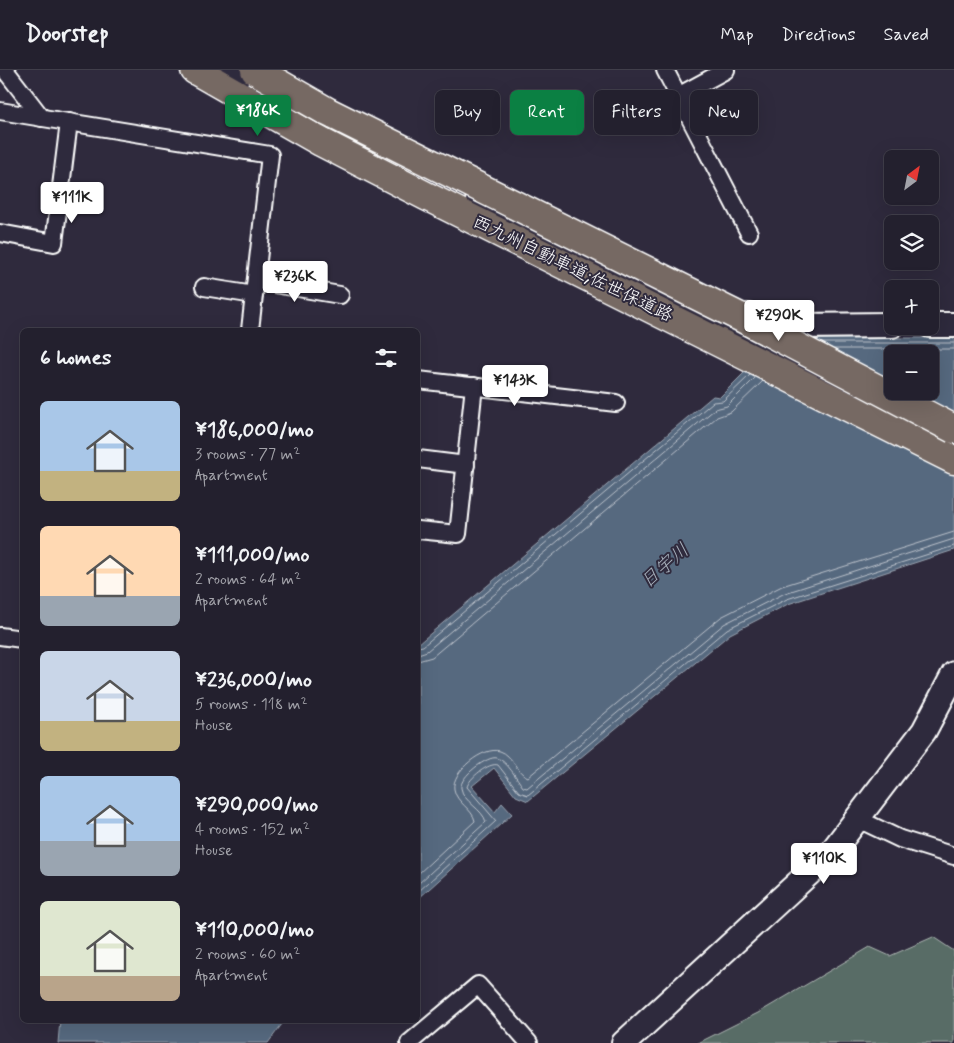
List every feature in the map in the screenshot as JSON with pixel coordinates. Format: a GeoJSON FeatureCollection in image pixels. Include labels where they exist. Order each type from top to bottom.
{"type":"FeatureCollection","features":[{"type":"Feature","properties":{"kind":"highway","name":"西九州自動車道;佐世保道路"},"geometry":{"type":"LineString","coordinates":[[195,70],[321,142],[382,174],[954,460]]}},
{"type":"Feature","properties":{"kind":"highway","name":"西九州自動車道;佐世保道路"},"geometry":{"type":"LineString","coordinates":[[255,70],[328,112],[742,318],[954,429]]}},
{"type":"Feature","properties":{"kind":"street"},"geometry":{"type":"LineString","coordinates":[[5,70],[42,118]]}},
{"type":"Feature","properties":{"kind":"street"},"geometry":{"type":"LineString","coordinates":[[226,70],[670,301],[954,441]]}},
{"type":"Feature","properties":{"kind":"street"},"geometry":{"type":"LineString","coordinates":[[665,70],[675,90]]}},
{"type":"Feature","properties":{"kind":"street"},"geometry":{"type":"LineString","coordinates":[[680,95],[726,70]]}},
{"type":"Feature","properties":{"kind":"street"},"geometry":{"type":"LineString","coordinates":[[680,100],[749,232]]}},
{"type":"Feature","properties":{"kind":"street"},"geometry":{"type":"LineString","coordinates":[[0,111],[270,155],[250,328]]}},
{"type":"Feature","properties":{"kind":"street"},"geometry":{"type":"LineString","coordinates":[[0,234],[54,243],[69,122]]}},
{"type":"Feature","properties":{"kind":"street"},"geometry":{"type":"LineString","coordinates":[[204,287],[255,288],[340,295]]}},
{"type":"Feature","properties":{"kind":"street"},"geometry":{"type":"LineString","coordinates":[[670,301],[797,326],[884,325]]}},
{"type":"Feature","properties":{"kind":"street"},"geometry":{"type":"LineString","coordinates":[[939,325],[954,325]]}},
{"type":"Feature","properties":{"kind":"street"},"geometry":{"type":"LineString","coordinates":[[420,380],[616,403]]}},
{"type":"Feature","properties":{"kind":"street"},"geometry":{"type":"LineString","coordinates":[[420,530],[458,534],[474,386]]}},
{"type":"Feature","properties":{"kind":"street"},"geometry":{"type":"LineString","coordinates":[[420,459],[466,465]]}},
{"type":"Feature","properties":{"kind":"street"},"geometry":{"type":"LineString","coordinates":[[0,636],[20,639]]}},
{"type":"Feature","properties":{"kind":"street"},"geometry":{"type":"LineString","coordinates":[[624,1043],[831,853],[924,732],[954,674]]}},
{"type":"Feature","properties":{"kind":"street"},"geometry":{"type":"LineString","coordinates":[[858,819],[900,839],[954,856]]}},
{"type":"Feature","properties":{"kind":"street"},"geometry":{"type":"LineString","coordinates":[[409,1043],[478,985],[529,1043]]}},
{"type":"Feature","properties":{"kind":"green space"},"geometry":{"type":"Polygon","coordinates":[[[933,937],[954,951],[954,1043],[698,1043],[758,1013],[870,947],[890,956],[933,937]]]}},
{"type":"Feature","properties":{"kind":"water","name":"日宇川"},"geometry":{"type":"Polygon","coordinates":[[[808,338],[954,338],[954,550],[788,604],[730,634],[528,801],[516,796],[494,768],[472,786],[495,812],[502,803],[512,814],[420,897],[420,642],[713,396],[720,397],[773,344],[808,338]]]}},
{"type":"Feature","properties":{"kind":"water"},"geometry":{"type":"Polygon","coordinates":[[[60,1023],[283,1023],[268,1043],[58,1043],[60,1023]]]}}]}
